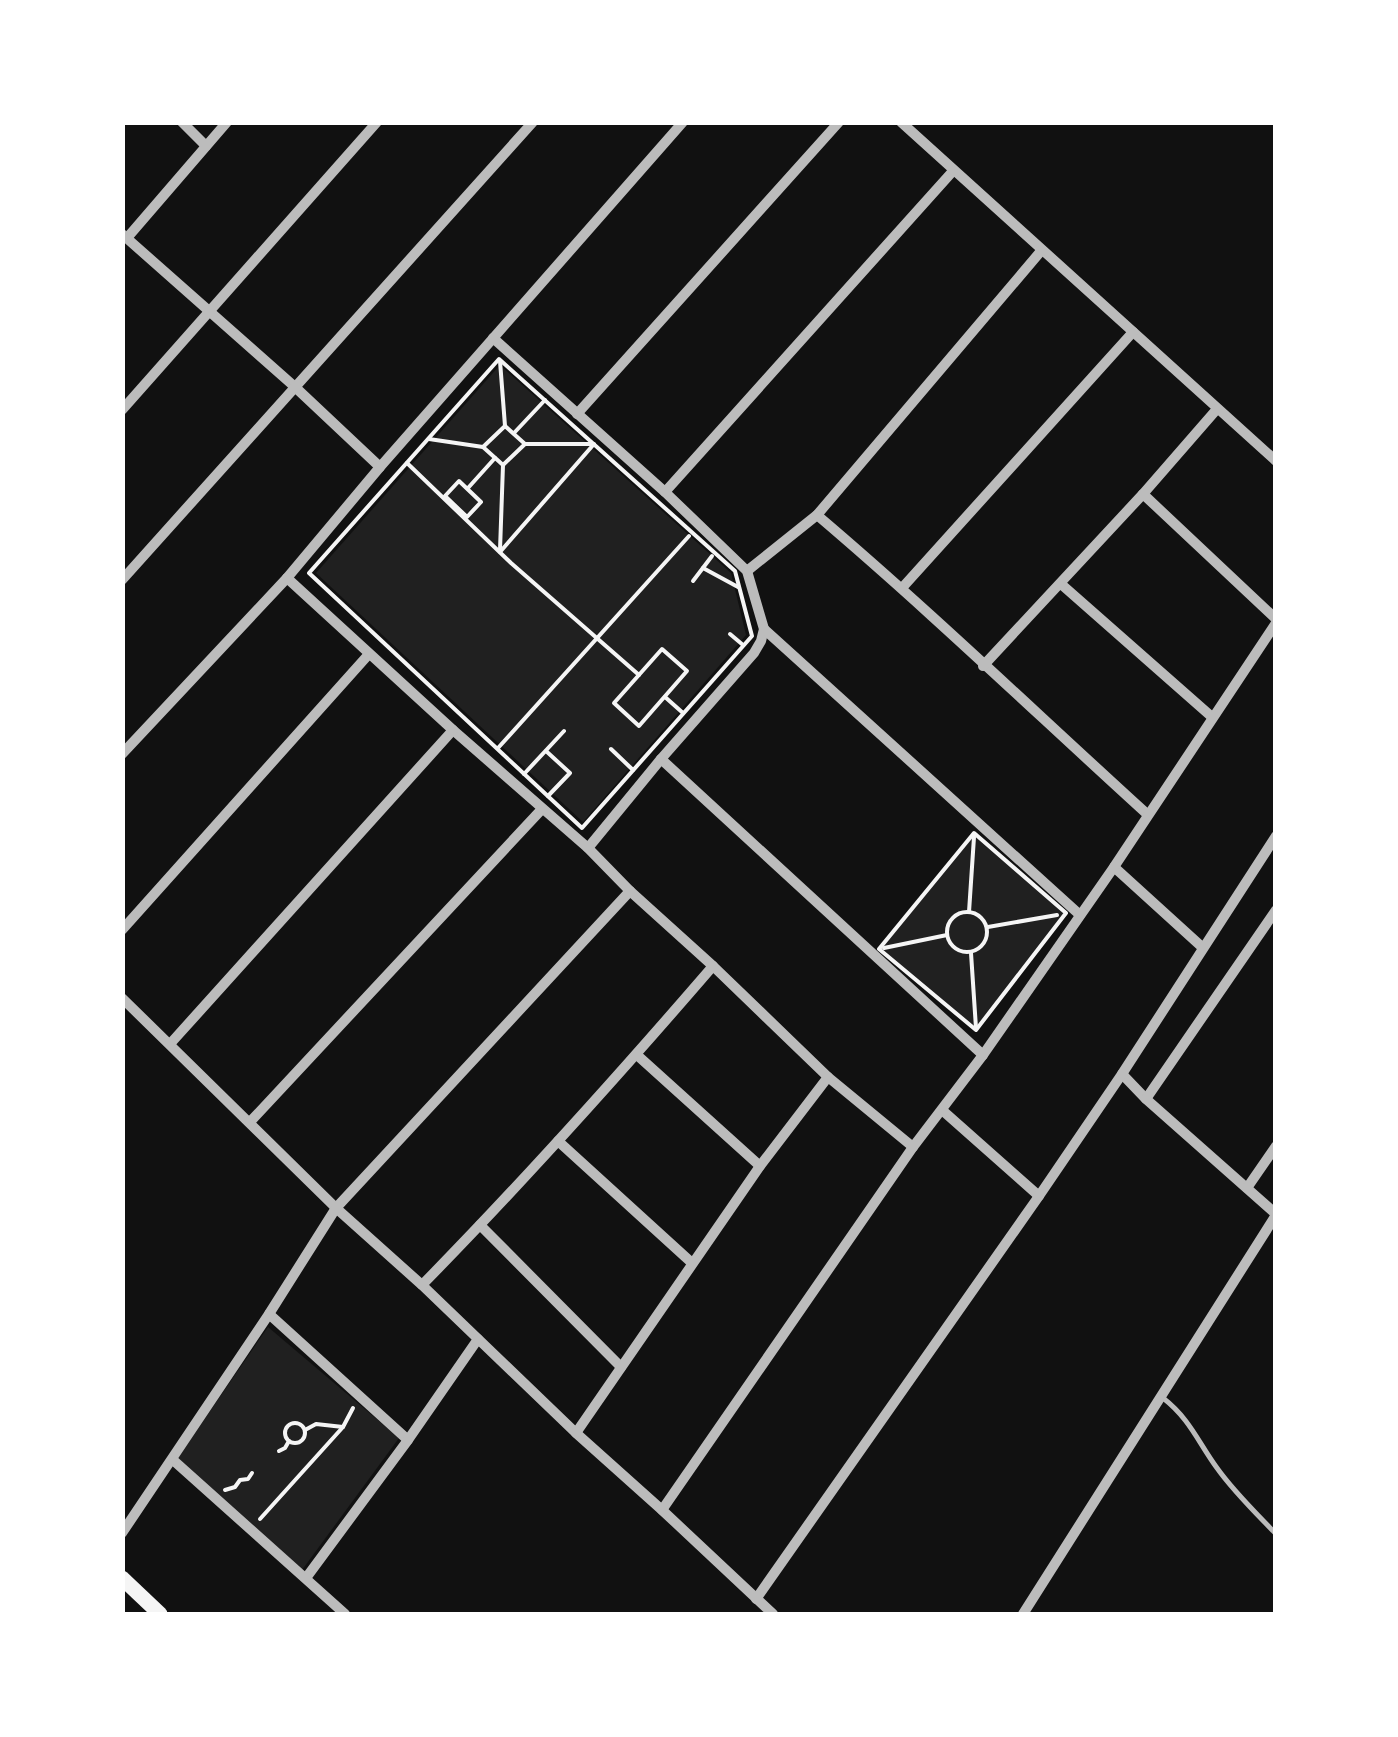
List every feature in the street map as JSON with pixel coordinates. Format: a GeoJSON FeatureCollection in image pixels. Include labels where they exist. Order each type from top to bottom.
{"type":"FeatureCollection","features":[{"type":"Feature","properties":{"kind":"main road"},"geometry":{"type":"LineString","coordinates":[[122,1578],[160,1614]]}},
{"type":"Feature","properties":{"kind":"street"},"geometry":{"type":"LineString","coordinates":[[182,122],[206,146]]}},
{"type":"Feature","properties":{"kind":"street"},"geometry":{"type":"LineString","coordinates":[[228,122],[125,236],[380,467]]}},
{"type":"Feature","properties":{"kind":"street"},"geometry":{"type":"LineString","coordinates":[[122,410],[378,122]]}},
{"type":"Feature","properties":{"kind":"street"},"geometry":{"type":"LineString","coordinates":[[122,580],[533,122]]}},
{"type":"Feature","properties":{"kind":"street"},"geometry":{"type":"LineString","coordinates":[[122,754],[288,578],[380,467],[683,122]]}},
{"type":"Feature","properties":{"kind":"street"},"geometry":{"type":"LineString","coordinates":[[577,414],[840,122]]}},
{"type":"Feature","properties":{"kind":"street"},"geometry":{"type":"LineString","coordinates":[[901,122],[1276,461]]}},
{"type":"Feature","properties":{"kind":"street"},"geometry":{"type":"LineString","coordinates":[[665,492],[953,170]]}},
{"type":"Feature","properties":{"kind":"street"},"geometry":{"type":"LineString","coordinates":[[747,571],[816,515],[1042,251]]}},
{"type":"Feature","properties":{"kind":"street"},"geometry":{"type":"LineString","coordinates":[[902,588],[1133,332]]}},
{"type":"Feature","properties":{"kind":"street"},"geometry":{"type":"LineString","coordinates":[[493,338],[747,571],[764,629],[754,653],[588,848]]}},
{"type":"Feature","properties":{"kind":"street"},"geometry":{"type":"LineString","coordinates":[[984,666],[1217,409]]}},
{"type":"Feature","properties":{"kind":"street"},"geometry":{"type":"LineString","coordinates":[[662,1510],[1114,866],[1276,621],[1143,494]]}},
{"type":"Feature","properties":{"kind":"street"},"geometry":{"type":"LineString","coordinates":[[816,515],[902,588],[1148,814]]}},
{"type":"Feature","properties":{"kind":"street"},"geometry":{"type":"LineString","coordinates":[[288,578],[588,848],[828,1077],[913,1148]]}},
{"type":"Feature","properties":{"kind":"street"},"geometry":{"type":"LineString","coordinates":[[1061,584],[1212,718]]}},
{"type":"Feature","properties":{"kind":"street"},"geometry":{"type":"LineString","coordinates":[[764,629],[1080,914]]}},
{"type":"Feature","properties":{"kind":"street"},"geometry":{"type":"LineString","coordinates":[[122,930],[368,654]]}},
{"type":"Feature","properties":{"kind":"street"},"geometry":{"type":"LineString","coordinates":[[170,1044],[453,730]]}},
{"type":"Feature","properties":{"kind":"street"},"geometry":{"type":"LineString","coordinates":[[661,759],[982,1056]]}},
{"type":"Feature","properties":{"kind":"street"},"geometry":{"type":"LineString","coordinates":[[250,1122],[542,808]]}},
{"type":"Feature","properties":{"kind":"street"},"geometry":{"type":"LineString","coordinates":[[756,1599],[1122,1074],[1276,836]]}},
{"type":"Feature","properties":{"kind":"street"},"geometry":{"type":"LineString","coordinates":[[1114,866],[1202,947]]}},
{"type":"Feature","properties":{"kind":"street"},"geometry":{"type":"LineString","coordinates":[[122,1532],[336,1208],[630,891]]}},
{"type":"Feature","properties":{"kind":"street"},"geometry":{"type":"LineString","coordinates":[[1146,1099],[1276,910]]}},
{"type":"Feature","properties":{"kind":"street"},"geometry":{"type":"LineString","coordinates":[[422,1285],[637,1055],[713,966]]}},
{"type":"Feature","properties":{"kind":"street"},"geometry":{"type":"LineString","coordinates":[[123,1001],[336,1208],[773,1614]]}},
{"type":"Feature","properties":{"kind":"street"},"geometry":{"type":"LineString","coordinates":[[637,1055],[760,1166]]}},
{"type":"Feature","properties":{"kind":"street"},"geometry":{"type":"LineString","coordinates":[[1023,1614],[1276,1214],[1122,1074]]}},
{"type":"Feature","properties":{"kind":"street"},"geometry":{"type":"LineString","coordinates":[[576,1433],[760,1166],[828,1077]]}},
{"type":"Feature","properties":{"kind":"street"},"geometry":{"type":"LineString","coordinates":[[942,1110],[1038,1196]]}},
{"type":"Feature","properties":{"kind":"street"},"geometry":{"type":"LineString","coordinates":[[558,1141],[692,1263]]}},
{"type":"Feature","properties":{"kind":"street"},"geometry":{"type":"LineString","coordinates":[[1247,1188],[1276,1146]]}},
{"type":"Feature","properties":{"kind":"street"},"geometry":{"type":"LineString","coordinates":[[480,1225],[621,1367]]}},
{"type":"Feature","properties":{"kind":"street"},"geometry":{"type":"LineString","coordinates":[[269,1314],[408,1440]]}},
{"type":"Feature","properties":{"kind":"street"},"geometry":{"type":"LineString","coordinates":[[306,1578],[478,1339]]}},
{"type":"Feature","properties":{"kind":"street"},"geometry":{"type":"LineString","coordinates":[[173,1460],[345,1614]]}},
{"type":"Feature","properties":{"kind":"lane"},"geometry":{"type":"LineString","coordinates":[[1161,1396],[1177,1409],[1218,1470],[1276,1534]]}},
{"type":"Feature","properties":{"kind":"path"},"geometry":{"type":"LineString","coordinates":[[499,359],[735,571],[752,636],[582,828],[309,573],[499,359]]}},
{"type":"Feature","properties":{"kind":"path"},"geometry":{"type":"LineString","coordinates":[[499,359],[505,426],[525,444],[594,444]]}},
{"type":"Feature","properties":{"kind":"path"},"geometry":{"type":"LineString","coordinates":[[513,433],[546,400]]}},
{"type":"Feature","properties":{"kind":"path"},"geometry":{"type":"LineString","coordinates":[[484,448],[505,426]]}},
{"type":"Feature","properties":{"kind":"path"},"geometry":{"type":"LineString","coordinates":[[428,439],[484,448],[503,465]]}},
{"type":"Feature","properties":{"kind":"path"},"geometry":{"type":"LineString","coordinates":[[500,552],[503,465],[525,444]]}},
{"type":"Feature","properties":{"kind":"path"},"geometry":{"type":"LineString","coordinates":[[500,552],[594,444]]}},
{"type":"Feature","properties":{"kind":"path"},"geometry":{"type":"LineString","coordinates":[[467,489],[495,458]]}},
{"type":"Feature","properties":{"kind":"path"},"geometry":{"type":"LineString","coordinates":[[407,462],[500,552],[639,675]]}},
{"type":"Feature","properties":{"kind":"path"},"geometry":{"type":"LineString","coordinates":[[458,482],[467,489],[481,502],[467,517],[445,496],[458,482]]}},
{"type":"Feature","properties":{"kind":"path"},"geometry":{"type":"LineString","coordinates":[[497,748],[692,532]]}},
{"type":"Feature","properties":{"kind":"path"},"geometry":{"type":"LineString","coordinates":[[694,580],[715,553]]}},
{"type":"Feature","properties":{"kind":"path"},"geometry":{"type":"LineString","coordinates":[[703,568],[739,588]]}},
{"type":"Feature","properties":{"kind":"path"},"geometry":{"type":"LineString","coordinates":[[730,634],[743,645]]}},
{"type":"Feature","properties":{"kind":"path"},"geometry":{"type":"LineString","coordinates":[[662,648],[687,672],[665,697],[639,726],[614,703],[662,648]]}},
{"type":"Feature","properties":{"kind":"path"},"geometry":{"type":"LineString","coordinates":[[665,697],[684,714]]}},
{"type":"Feature","properties":{"kind":"path"},"geometry":{"type":"LineString","coordinates":[[524,774],[564,731]]}},
{"type":"Feature","properties":{"kind":"path"},"geometry":{"type":"LineString","coordinates":[[611,749],[634,770]]}},
{"type":"Feature","properties":{"kind":"path"},"geometry":{"type":"LineString","coordinates":[[546,751],[570,773],[548,796]]}},
{"type":"Feature","properties":{"kind":"path"},"geometry":{"type":"LineString","coordinates":[[968,912],[974,832]]}},
{"type":"Feature","properties":{"kind":"path"},"geometry":{"type":"LineString","coordinates":[[974,832],[1066,913]]}},
{"type":"Feature","properties":{"kind":"path"},"geometry":{"type":"LineString","coordinates":[[879,949],[974,832]]}},
{"type":"Feature","properties":{"kind":"path"},"geometry":{"type":"LineString","coordinates":[[968,912],[980,916],[988,927],[983,946],[964,953],[952,947],[947,929],[952,918],[968,912]]}},
{"type":"Feature","properties":{"kind":"path"},"geometry":{"type":"LineString","coordinates":[[988,927],[1066,913]]}},
{"type":"Feature","properties":{"kind":"path"},"geometry":{"type":"LineString","coordinates":[[976,1030],[1066,913]]}},
{"type":"Feature","properties":{"kind":"path"},"geometry":{"type":"LineString","coordinates":[[879,949],[947,935]]}},
{"type":"Feature","properties":{"kind":"path"},"geometry":{"type":"LineString","coordinates":[[879,949],[976,1030]]}},
{"type":"Feature","properties":{"kind":"path"},"geometry":{"type":"LineString","coordinates":[[971,953],[976,1030]]}},
{"type":"Feature","properties":{"kind":"path"},"geometry":{"type":"LineString","coordinates":[[250,1529],[343,1427],[360,1395]]}},
{"type":"Feature","properties":{"kind":"path"},"geometry":{"type":"LineString","coordinates":[[298,1424],[305,1430],[301,1442],[289,1440],[289,1426],[298,1424]]}},
{"type":"Feature","properties":{"kind":"path"},"geometry":{"type":"LineString","coordinates":[[305,1430],[316,1424],[343,1427]]}},
{"type":"Feature","properties":{"kind":"path"},"geometry":{"type":"LineString","coordinates":[[279,1452],[289,1440]]}},
{"type":"Feature","properties":{"kind":"path"},"geometry":{"type":"LineString","coordinates":[[217,1499],[252,1474]]}},
{"type":"Feature","properties":{"kind":"shaded area"},"geometry":{"type":"Polygon","coordinates":[[[500,365],[731,573],[746,635],[583,822],[316,573],[500,365]]]}},
{"type":"Feature","properties":{"kind":"shaded area"},"geometry":{"type":"Polygon","coordinates":[[[974,833],[1066,913],[976,1030],[879,949],[974,833]]]}},
{"type":"Feature","properties":{"kind":"shaded area"},"geometry":{"type":"Polygon","coordinates":[[[268,1327],[399,1438],[302,1570],[177,1459],[268,1327]]]}}]}
